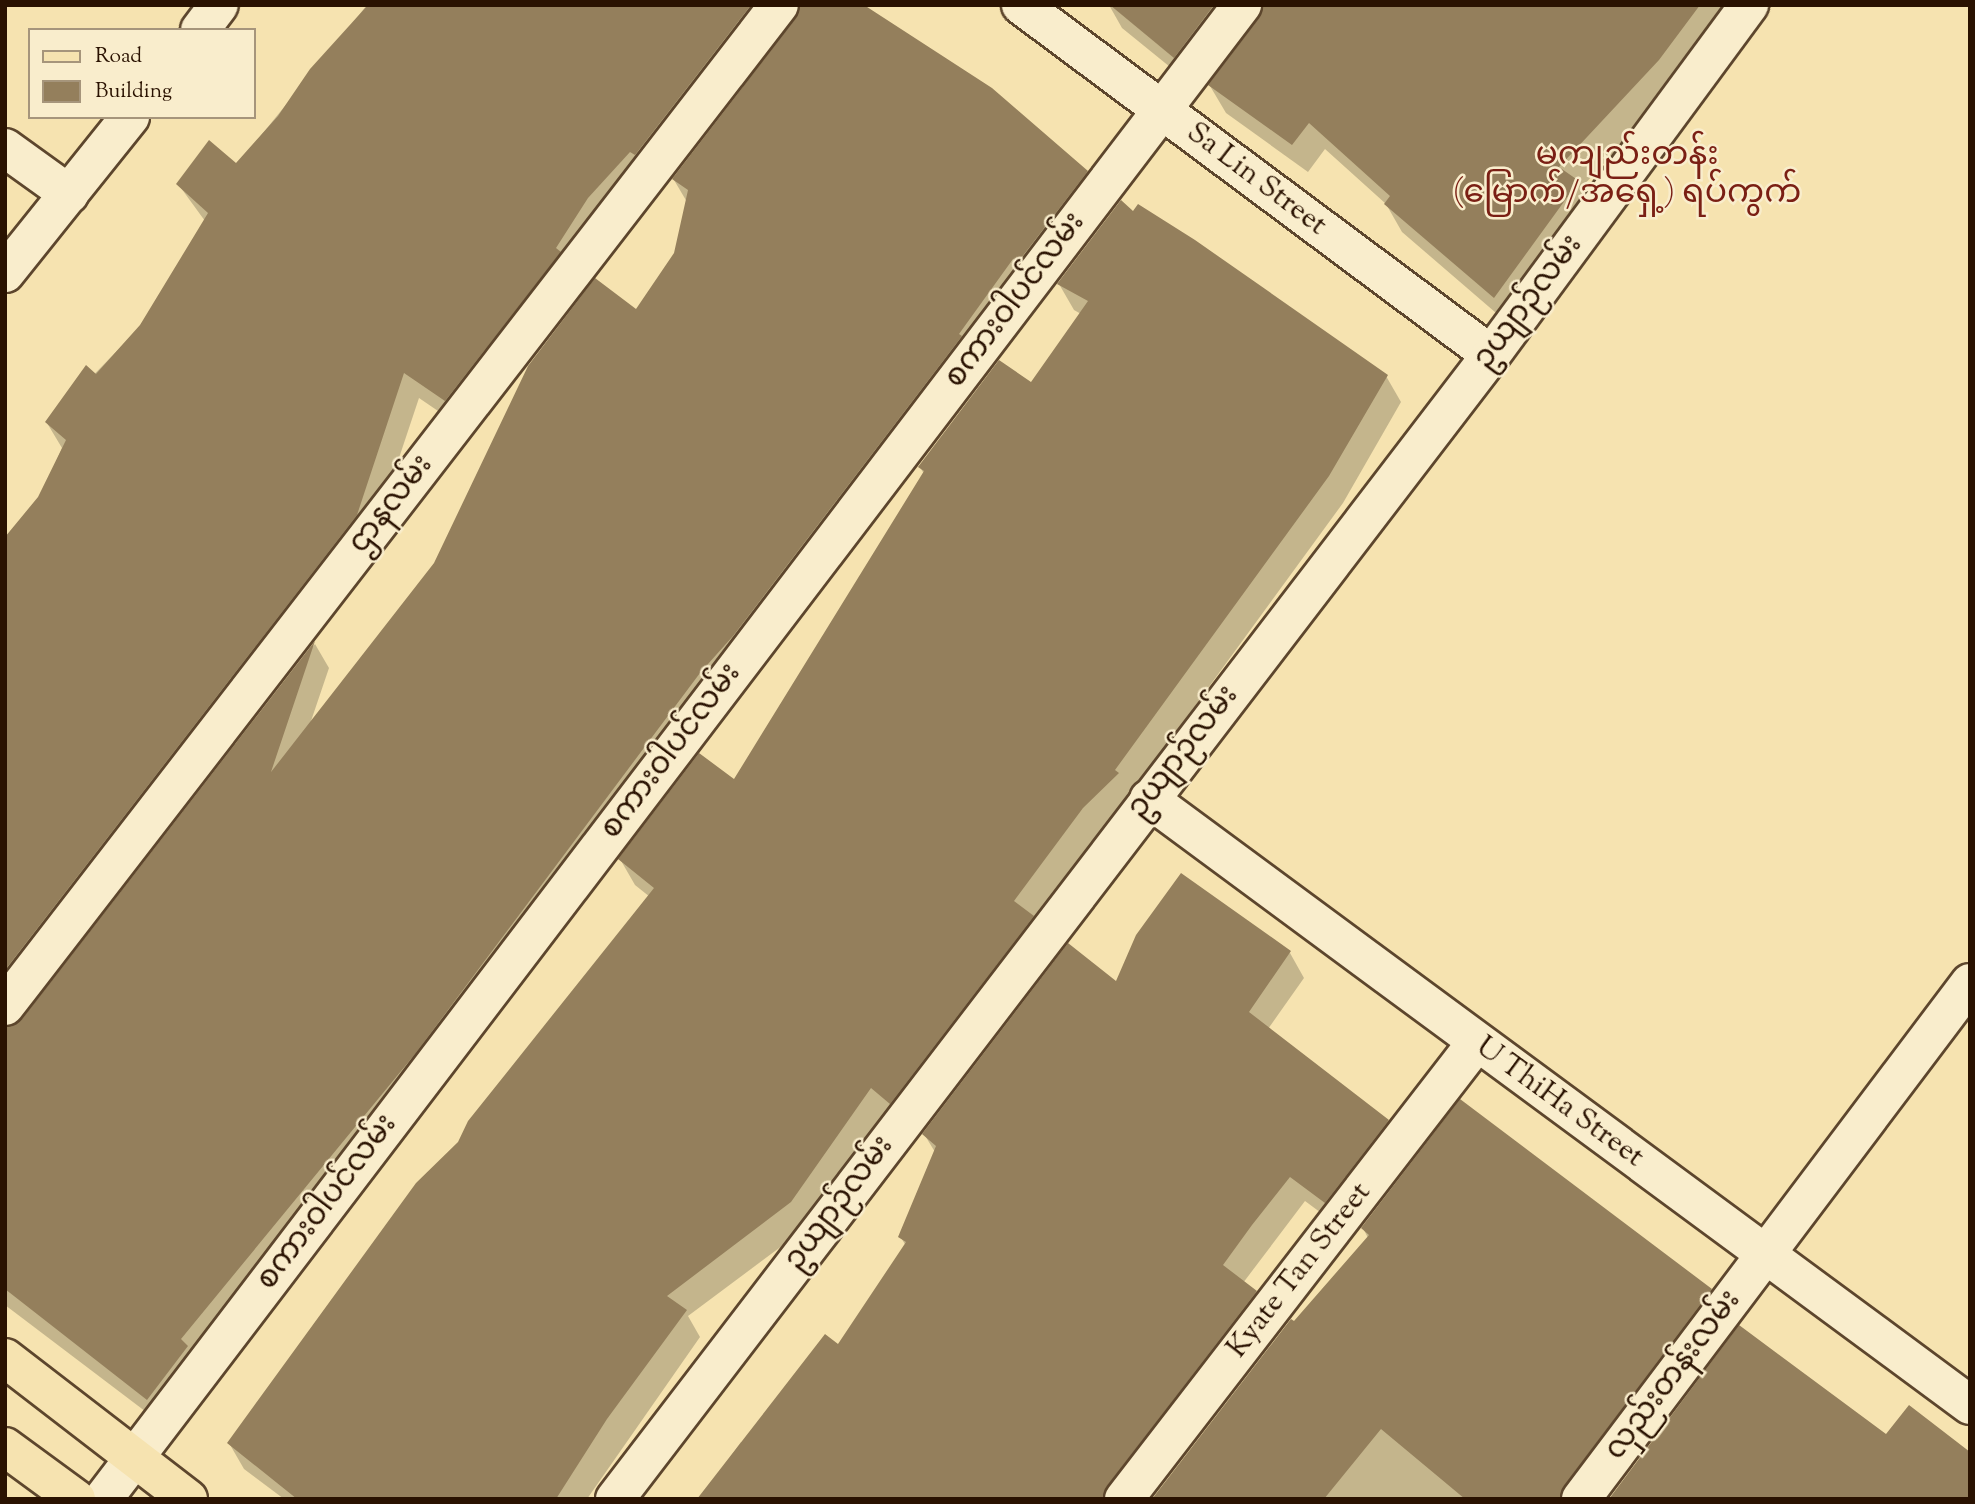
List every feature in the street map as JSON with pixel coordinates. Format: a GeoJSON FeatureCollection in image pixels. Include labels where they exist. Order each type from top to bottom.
{"type":"FeatureCollection","features":[{"type":"Feature","properties":{"kind":"main road"},"geometry":{"type":"LineString","coordinates":[[5,1358],[188,1499]]}},
{"type":"Feature","properties":{"kind":"main road"},"geometry":{"type":"LineString","coordinates":[[5,1447],[76,1499]]}},
{"type":"Feature","properties":{"kind":"street"},"geometry":{"type":"LineString","coordinates":[[202,28],[219,5]]}},
{"type":"Feature","properties":{"kind":"street","name":"ဌာနလမ်း"},"geometry":{"type":"LineString","coordinates":[[5,1006],[779,5]]}},
{"type":"Feature","properties":{"kind":"street","name":"Sa Lin Street"},"geometry":{"type":"LineString","coordinates":[[1021,5],[1491,355]]}},
{"type":"Feature","properties":{"kind":"street","name":"စကားဝါပင်လမ်း"},"geometry":{"type":"LineString","coordinates":[[103,1499],[1242,5]]}},
{"type":"Feature","properties":{"kind":"street","name":"ဥယျာဉ်လမ်း"},"geometry":{"type":"LineString","coordinates":[[615,1499],[1491,355],[1749,5]]}},
{"type":"Feature","properties":{"kind":"street"},"geometry":{"type":"LineString","coordinates":[[5,273],[128,119]]}},
{"type":"Feature","properties":{"kind":"street"},"geometry":{"type":"LineString","coordinates":[[5,148],[69,194]]}},
{"type":"Feature","properties":{"kind":"street","name":"U ThiHa Street"},"geometry":{"type":"LineString","coordinates":[[1149,799],[1476,1043],[1767,1253],[1970,1405]]}},
{"type":"Feature","properties":{"kind":"street","name":"လှည်းတန်းလမ်း"},"geometry":{"type":"LineString","coordinates":[[1581,1499],[1970,983]]}},
{"type":"Feature","properties":{"kind":"street","name":"Kyate Tan Street"},"geometry":{"type":"LineString","coordinates":[[1124,1499],[1476,1043]]}},
{"type":"Feature","properties":{"kind":"building"},"geometry":{"type":"Polygon","coordinates":[[[368,5],[751,5],[635,155],[630,152],[588,198],[556,248],[561,252],[445,401],[404,373],[357,515],[5,970],[5,537],[38,497],[66,440],[45,422],[86,365],[96,374],[140,325],[208,213],[176,184],[209,140],[236,163],[278,116],[310,69],[368,5]]]}},
{"type":"Feature","properties":{"kind":"building"},"geometry":{"type":"Polygon","coordinates":[[[800,5],[864,5],[992,88],[1088,171],[1018,262],[1013,259],[959,334],[962,336],[733,636],[700,673],[415,1054],[181,1339],[188,1346],[147,1400],[5,1289],[5,1027],[22,1019],[315,641],[271,772],[434,563],[528,366],[595,278],[636,309],[674,253],[688,190],[672,179],[796,18],[800,5]]]}},
{"type":"Feature","properties":{"kind":"building"},"geometry":{"type":"Polygon","coordinates":[[[1110,5],[1214,5],[1174,58],[1110,5]]]}},
{"type":"Feature","properties":{"kind":"building"},"geometry":{"type":"Polygon","coordinates":[[[1263,5],[1700,5],[1659,60],[1559,167],[1579,181],[1494,298],[1384,204],[1390,196],[1309,123],[1292,145],[1208,85],[1259,18],[1263,5]]]}},
{"type":"Feature","properties":{"kind":"building"},"geometry":{"type":"Polygon","coordinates":[[[1121,200],[1133,211],[1138,204],[1195,240],[1388,375],[1329,476],[1115,770],[1119,773],[1083,808],[1014,901],[1034,916],[890,1104],[871,1088],[791,1202],[667,1296],[687,1310],[607,1419],[556,1499],[297,1499],[227,1443],[416,1183],[458,1142],[468,1121],[654,888],[618,859],[699,753],[734,779],[924,471],[918,467],[999,360],[1031,382],[1088,301],[1057,284],[1121,200]]]}},
{"type":"Feature","properties":{"kind":"building"},"geometry":{"type":"Polygon","coordinates":[[[1181,873],[1291,951],[1249,1012],[1389,1120],[1325,1203],[1290,1177],[1252,1225],[1223,1265],[1257,1291],[1107,1486],[1103,1499],[697,1499],[825,1334],[838,1344],[906,1242],[898,1237],[936,1146],[922,1134],[1068,943],[1116,981],[1136,935],[1181,873]]]}},
{"type":"Feature","properties":{"kind":"building"},"geometry":{"type":"Polygon","coordinates":[[[1460,1099],[1712,1289],[1564,1486],[1560,1499],[1465,1499],[1381,1429],[1324,1499],[1152,1499],[1291,1319],[1294,1321],[1369,1235],[1361,1228],[1460,1099]]]}},
{"type":"Feature","properties":{"kind":"building"},"geometry":{"type":"Polygon","coordinates":[[[1739,1325],[1886,1434],[1909,1405],[1970,1452],[1970,1499],[1609,1499],[1739,1325]]]}},
{"type":"Feature","properties":{"kind":"district","name":"မကျည်းတန်း (မြောက်/အရှေ့) ရပ်ကွက်"},"geometry":{"type":"Point","coordinates":[1627,176]}}]}
